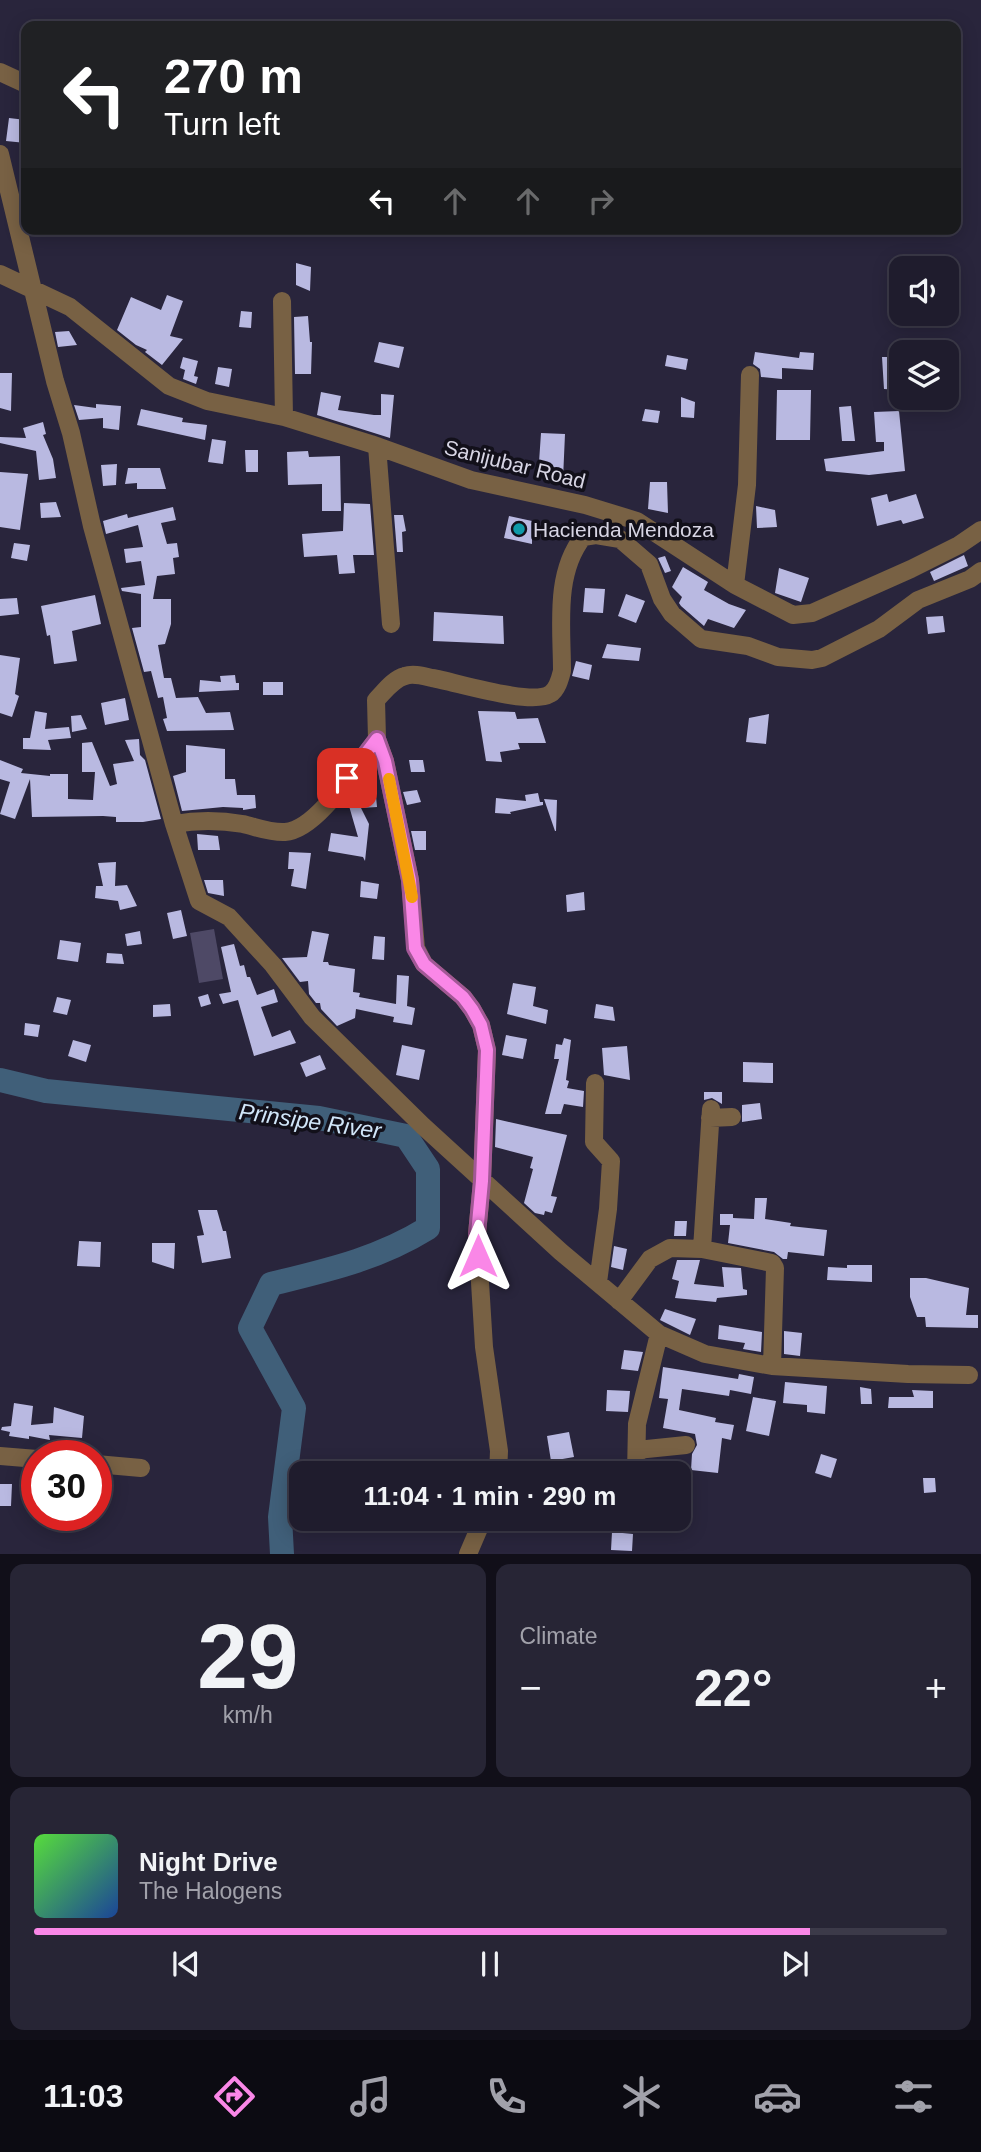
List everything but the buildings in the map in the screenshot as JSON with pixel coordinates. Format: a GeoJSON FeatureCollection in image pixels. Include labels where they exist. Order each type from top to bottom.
{"type":"FeatureCollection","features":[{"type":"Feature","properties":{"kind":"street"},"geometry":{"type":"LineString","coordinates":[[0,72],[21,82]]}},
{"type":"Feature","properties":{"kind":"street"},"geometry":{"type":"LineString","coordinates":[[0,154],[92,526],[174,824],[199,901],[229,917],[273,965],[313,1017],[482,1181],[659,1334],[705,1354],[772,1366],[969,1375]]}},
{"type":"Feature","properties":{"kind":"street","name":"Sanijubar Road"},"geometry":{"type":"LineString","coordinates":[[0,274],[70,307],[181,393],[284,417],[377,446],[471,480],[585,505],[637,521],[735,585],[793,615],[803,615],[911,569],[959,545],[981,530]]}},
{"type":"Feature","properties":{"kind":"street"},"geometry":{"type":"LineString","coordinates":[[282,301],[284,417]]}},
{"type":"Feature","properties":{"kind":"street"},"geometry":{"type":"LineString","coordinates":[[735,585],[747,485],[750,375]]}},
{"type":"Feature","properties":{"kind":"street"},"geometry":{"type":"LineString","coordinates":[[377,446],[391,624]]}},
{"type":"Feature","properties":{"kind":"street"},"geometry":{"type":"LineString","coordinates":[[499,1461],[484,1348],[477,1234],[482,1181],[487,1050],[481,1025],[472,1009],[463,997],[424,964],[415,948],[410,880],[385,761],[377,739],[376,700],[396,680],[406,675],[461,683],[503,695],[538,698],[551,694],[559,683],[562,671],[562,594],[573,550],[583,537],[596,535],[620,539],[649,564],[662,599],[673,614],[701,639],[748,646],[778,657],[812,660],[822,658],[879,629],[918,600],[981,572]]}},
{"type":"Feature","properties":{"kind":"street"},"geometry":{"type":"LineString","coordinates":[[174,824],[198,820],[240,823],[285,832],[304,826],[317,816],[377,739]]}},
{"type":"Feature","properties":{"kind":"street"},"geometry":{"type":"LineString","coordinates":[[595,1083],[594,1142],[611,1161],[608,1209],[598,1282]]}},
{"type":"Feature","properties":{"kind":"street"},"geometry":{"type":"LineString","coordinates":[[702,1249],[711,1113],[732,1116]]}},
{"type":"Feature","properties":{"kind":"street"},"geometry":{"type":"LineString","coordinates":[[619,1301],[650,1259],[670,1248],[702,1249],[772,1263],[775,1268],[772,1366]]}},
{"type":"Feature","properties":{"kind":"street"},"geometry":{"type":"LineString","coordinates":[[637,1461],[637,1424],[659,1334]]}},
{"type":"Feature","properties":{"kind":"street"},"geometry":{"type":"LineString","coordinates":[[637,1450],[686,1445]]}},
{"type":"Feature","properties":{"kind":"street"},"geometry":{"type":"LineString","coordinates":[[0,1456],[21,1458]]}},
{"type":"Feature","properties":{"kind":"street"},"geometry":{"type":"LineString","coordinates":[[112,1465],[141,1468]]}},
{"type":"Feature","properties":{"kind":"street"},"geometry":{"type":"LineString","coordinates":[[468,1553],[478,1531]]}},
{"type":"Feature","properties":{"kind":"shaded area"},"geometry":{"type":"Polygon","coordinates":[[[214,929],[223,979],[199,983],[190,933],[214,929]]]}},
{"type":"Feature","properties":{"kind":"waterway","name":"Prinsipe River"},"geometry":{"type":"LineString","coordinates":[[0,1080],[46,1091],[319,1118],[406,1136],[428,1169],[428,1228],[371,1256],[271,1284],[250,1328],[294,1408],[280,1517],[282,1554]]}},
{"type":"Feature","properties":{"kind":"slow traffic"},"geometry":{"type":"LineString","coordinates":[[389,779],[412,897]]}},
{"type":"Feature","properties":{"kind":"place","name":"Hacienda Mendoza"},"geometry":{"type":"Point","coordinates":[519,529]}},
{"type":"Feature","properties":{"kind":"route"},"geometry":{"type":"LineString","coordinates":[[347,778],[377,739],[385,761],[410,880],[415,948],[424,964],[463,997],[481,1025],[487,1050],[478,1256]]}}]}
